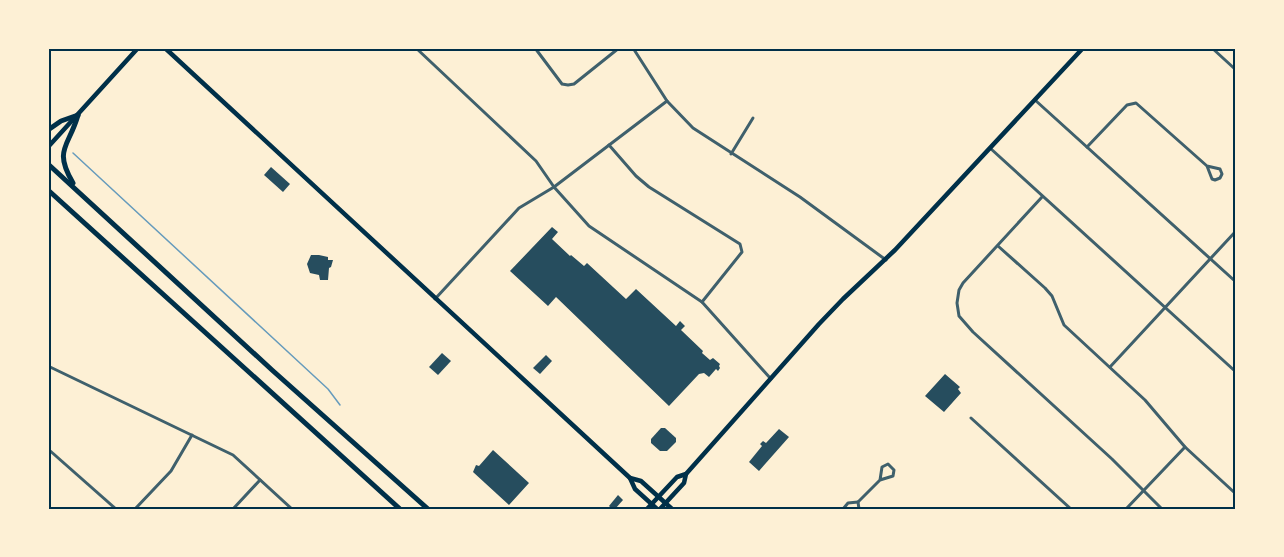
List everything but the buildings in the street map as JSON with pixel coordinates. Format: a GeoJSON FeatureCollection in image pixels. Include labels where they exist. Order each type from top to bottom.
{"type":"FeatureCollection","features":[{"type":"Feature","properties":{"kind":"highway"},"geometry":{"type":"LineString","coordinates":[[48,130],[61,121],[78,115]]}},
{"type":"Feature","properties":{"kind":"highway"},"geometry":{"type":"LineString","coordinates":[[77,189],[64,168],[62,154],[73,132],[78,115]]}},
{"type":"Feature","properties":{"kind":"highway"},"geometry":{"type":"LineString","coordinates":[[48,164],[279,377],[428,509]]}},
{"type":"Feature","properties":{"kind":"highway"},"geometry":{"type":"LineString","coordinates":[[48,192],[399,509]]}},
{"type":"Feature","properties":{"kind":"main road"},"geometry":{"type":"LineString","coordinates":[[48,147],[138,48]]}},
{"type":"Feature","properties":{"kind":"main road"},"geometry":{"type":"LineString","coordinates":[[165,48],[630,478],[636,489],[659,509],[684,483],[686,474],[843,299],[886,260],[1083,48]]}},
{"type":"Feature","properties":{"kind":"main road"},"geometry":{"type":"LineString","coordinates":[[647,509],[677,477],[686,474]]}},
{"type":"Feature","properties":{"kind":"main road"},"geometry":{"type":"LineString","coordinates":[[630,478],[641,481],[672,509]]}},
{"type":"Feature","properties":{"kind":"street"},"geometry":{"type":"LineString","coordinates":[[416,48],[536,160],[554,187],[589,226],[702,302],[771,379]]}},
{"type":"Feature","properties":{"kind":"street"},"geometry":{"type":"LineString","coordinates":[[535,48],[562,84],[568,86],[574,84],[619,48]]}},
{"type":"Feature","properties":{"kind":"street"},"geometry":{"type":"LineString","coordinates":[[633,48],[667,101],[693,129],[800,197],[886,260]]}},
{"type":"Feature","properties":{"kind":"street"},"geometry":{"type":"LineString","coordinates":[[1212,48],[1236,70]]}},
{"type":"Feature","properties":{"kind":"street"},"geometry":{"type":"LineString","coordinates":[[1035,100],[1236,282]]}},
{"type":"Feature","properties":{"kind":"street"},"geometry":{"type":"LineString","coordinates":[[435,298],[519,208],[554,187],[667,101]]}},
{"type":"Feature","properties":{"kind":"street"},"geometry":{"type":"LineString","coordinates":[[1087,147],[1127,105],[1136,103],[1207,166],[1212,178],[1218,180],[1222,176],[1220,169],[1207,166]]}},
{"type":"Feature","properties":{"kind":"street"},"geometry":{"type":"LineString","coordinates":[[731,154],[753,118]]}},
{"type":"Feature","properties":{"kind":"street"},"geometry":{"type":"LineString","coordinates":[[609,145],[636,176],[649,187],[740,244],[742,252],[702,302]]}},
{"type":"Feature","properties":{"kind":"street"},"geometry":{"type":"LineString","coordinates":[[990,148],[1236,372]]}},
{"type":"Feature","properties":{"kind":"street"},"geometry":{"type":"LineString","coordinates":[[1042,197],[960,290],[957,303],[959,316],[973,332],[1112,459],[1162,509]]}},
{"type":"Feature","properties":{"kind":"street"},"geometry":{"type":"LineString","coordinates":[[1110,367],[1236,231]]}},
{"type":"Feature","properties":{"kind":"street"},"geometry":{"type":"LineString","coordinates":[[998,246],[1052,296],[1065,325],[1145,400],[1185,447],[1236,494]]}},
{"type":"Feature","properties":{"kind":"street"},"geometry":{"type":"LineString","coordinates":[[48,366],[233,455],[292,509]]}},
{"type":"Feature","properties":{"kind":"street"},"geometry":{"type":"LineString","coordinates":[[971,418],[1071,509]]}},
{"type":"Feature","properties":{"kind":"street"},"geometry":{"type":"LineString","coordinates":[[135,509],[171,471],[192,435]]}},
{"type":"Feature","properties":{"kind":"street"},"geometry":{"type":"LineString","coordinates":[[1126,509],[1185,447]]}},
{"type":"Feature","properties":{"kind":"street"},"geometry":{"type":"LineString","coordinates":[[48,449],[116,509]]}},
{"type":"Feature","properties":{"kind":"street"},"geometry":{"type":"LineString","coordinates":[[843,509],[848,504],[858,502],[880,480],[893,476],[894,470],[888,464],[882,467],[880,480]]}},
{"type":"Feature","properties":{"kind":"street"},"geometry":{"type":"LineString","coordinates":[[233,509],[261,479]]}},
{"type":"Feature","properties":{"kind":"street"},"geometry":{"type":"LineString","coordinates":[[858,502],[859,509]]}},
{"type":"Feature","properties":{"kind":"waterway"},"geometry":{"type":"LineString","coordinates":[[73,153],[328,389],[340,405]]}}]}
